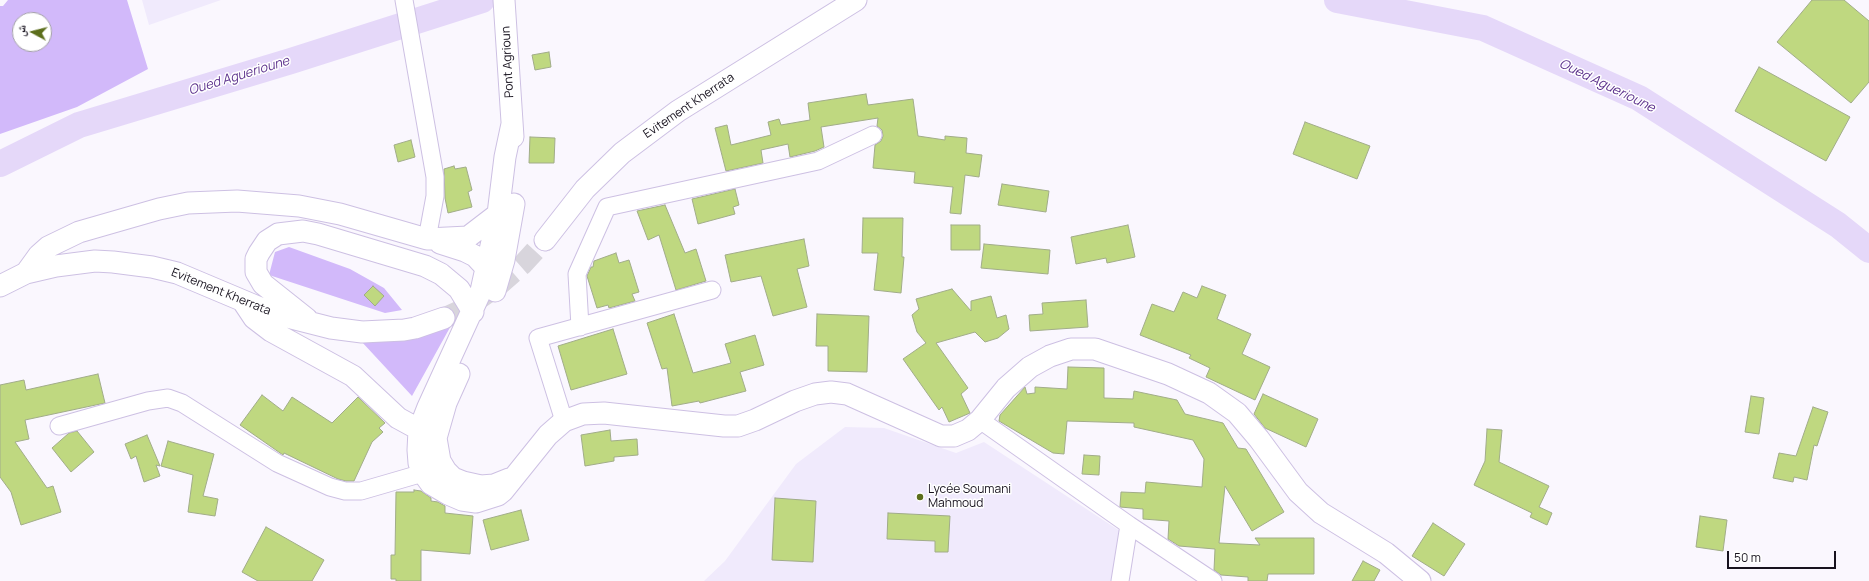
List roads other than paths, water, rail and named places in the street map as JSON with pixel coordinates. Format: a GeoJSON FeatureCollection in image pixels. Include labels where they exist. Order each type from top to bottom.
{"type":"FeatureCollection","features":[{"type":"Feature","properties":{"kind":"main road","name":"Pont Agrioun"},"geometry":{"type":"LineString","coordinates":[[504,0],[512,124]]}},
{"type":"Feature","properties":{"kind":"main road","name":"Evitement Kherrata"},"geometry":{"type":"LineString","coordinates":[[545,240],[585,189],[622,153],[678,111],[856,0]]}},
{"type":"Feature","properties":{"kind":"main road"},"geometry":{"type":"LineString","coordinates":[[512,124],[505,157],[498,214],[487,269],[473,312],[428,407],[428,434],[446,472],[453,478],[481,486],[494,485],[512,478]]}},
{"type":"Feature","properties":{"kind":"main road"},"geometry":{"type":"LineString","coordinates":[[512,124],[516,174],[513,213],[504,260],[494,291],[446,404],[418,450],[419,462],[423,472],[431,484],[448,494],[462,500],[476,502],[498,495],[503,491],[548,435],[564,421],[583,414],[604,413],[724,426],[738,426],[755,420],[795,401],[815,394],[832,392],[847,394],[941,436],[954,436],[968,430],[980,420],[1006,388],[1030,367],[1050,356],[1071,349],[1095,349],[1168,374],[1209,394],[1237,412],[1259,438],[1298,492],[1321,513],[1386,553],[1420,581]]}},
{"type":"Feature","properties":{"kind":"main road"},"geometry":{"type":"LineString","coordinates":[[26,273],[39,255],[59,241],[100,226],[159,209],[188,203],[237,201],[299,206],[340,214],[465,251],[475,256],[487,269],[494,291]]}},
{"type":"Feature","properties":{"kind":"main road"},"geometry":{"type":"LineString","coordinates":[[428,239],[468,237],[498,214]]}},
{"type":"Feature","properties":{"kind":"main road"},"geometry":{"type":"LineString","coordinates":[[314,324],[263,284],[259,278],[256,266],[259,253],[267,241],[278,234],[303,231],[318,234],[426,266],[441,274],[459,289],[473,312]]}},
{"type":"Feature","properties":{"kind":"main road","name":"Evitement Kherrata"},"geometry":{"type":"LineString","coordinates":[[0,286],[26,273],[74,263],[95,261],[133,264],[177,273],[272,313],[314,324],[347,330],[378,332],[415,328],[444,318]]}},
{"type":"Feature","properties":{"kind":"main road"},"geometry":{"type":"LineString","coordinates":[[242,301],[262,325],[353,376],[398,418],[428,434]]}},
{"type":"Feature","properties":{"kind":"street"},"geometry":{"type":"LineString","coordinates":[[404,0],[436,187],[428,239]]}},
{"type":"Feature","properties":{"kind":"street"},"geometry":{"type":"LineString","coordinates":[[580,326],[577,274],[606,207],[818,161],[873,135]]}},
{"type":"Feature","properties":{"kind":"street"},"geometry":{"type":"LineString","coordinates":[[564,421],[538,338],[712,290]]}},
{"type":"Feature","properties":{"kind":"street"},"geometry":{"type":"LineString","coordinates":[[59,426],[148,401],[168,398],[182,403],[277,463],[330,487],[345,491],[361,491],[423,472]]}},
{"type":"Feature","properties":{"kind":"street"},"geometry":{"type":"LineString","coordinates":[[980,420],[1129,526],[1214,581]]}},
{"type":"Feature","properties":{"kind":"street"},"geometry":{"type":"LineString","coordinates":[[1120,581],[1129,526]]}},
{"type":"Feature","properties":{"kind":"waterway","name":"Oued Aguerioune"},"geometry":{"type":"LineString","coordinates":[[0,164],[79,125],[291,61],[482,0]]}},
{"type":"Feature","properties":{"kind":"waterway","name":"Oued Aguerioune"},"geometry":{"type":"LineString","coordinates":[[1337,0],[1483,28],[1639,98],[1838,225],[1869,250]]}},
{"type":"Feature","properties":{"kind":"tunnel"},"geometry":{"type":"LineString","coordinates":[[444,318],[466,308],[499,285],[523,264],[545,240]]}},
{"type":"Feature","properties":{"kind":"place","name":"Lycée Soumani Mahmoud"},"geometry":{"type":"Point","coordinates":[920,497]}}]}
